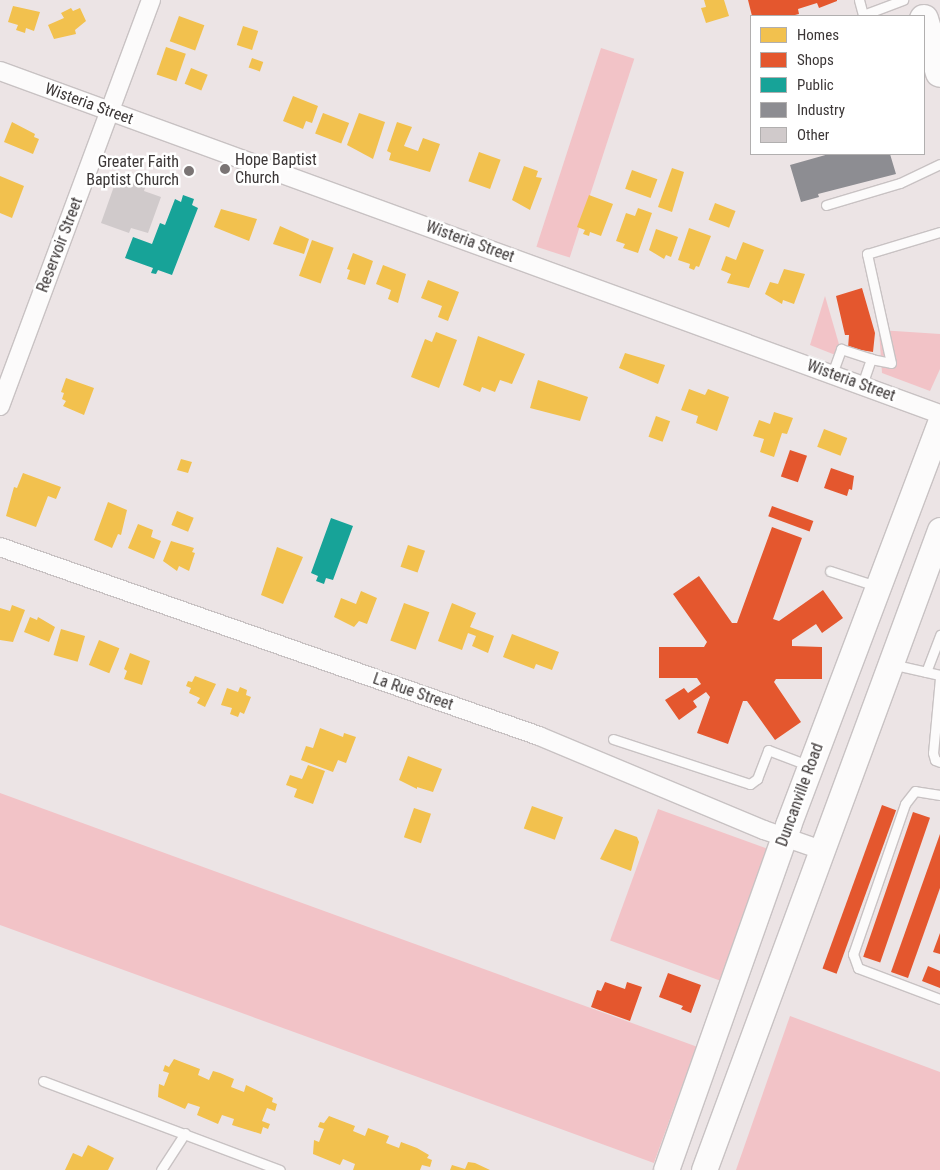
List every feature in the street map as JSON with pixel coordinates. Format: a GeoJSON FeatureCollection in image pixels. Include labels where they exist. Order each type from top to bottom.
{"type":"FeatureCollection","features":[{"type":"Feature","properties":{"kind":"main road"},"geometry":{"type":"LineString","coordinates":[[918,0],[922,15]]}},
{"type":"Feature","properties":{"kind":"main road"},"geometry":{"type":"LineString","coordinates":[[925,24],[940,72]]}},
{"type":"Feature","properties":{"kind":"main road","name":"Duncanville Road"},"geometry":{"type":"LineString","coordinates":[[666,1170],[810,766],[940,423]]}},
{"type":"Feature","properties":{"kind":"main road"},"geometry":{"type":"LineString","coordinates":[[704,1170],[940,530]]}},
{"type":"Feature","properties":{"kind":"main road"},"geometry":{"type":"LineString","coordinates":[[854,651],[889,664]]}},
{"type":"Feature","properties":{"kind":"street","name":"Reservoir Street"},"geometry":{"type":"LineString","coordinates":[[0,406],[151,0]]}},
{"type":"Feature","properties":{"kind":"street","name":"Wisteria Street"},"geometry":{"type":"LineString","coordinates":[[0,71],[940,414]]}},
{"type":"Feature","properties":{"kind":"street","name":"La Rue Street"},"geometry":{"type":"LineString","coordinates":[[1,551],[539,736],[784,837],[821,850]]}},
{"type":"Feature","properties":{"kind":"lane"},"geometry":{"type":"LineString","coordinates":[[859,0],[863,15],[903,0]]}},
{"type":"Feature","properties":{"kind":"lane"},"geometry":{"type":"LineString","coordinates":[[826,205],[900,183],[940,164]]}},
{"type":"Feature","properties":{"kind":"lane"},"geometry":{"type":"LineString","coordinates":[[832,374],[841,349],[871,359],[891,363],[867,254],[940,232]]}},
{"type":"Feature","properties":{"kind":"lane"},"geometry":{"type":"LineString","coordinates":[[862,385],[871,359]]}},
{"type":"Feature","properties":{"kind":"lane"},"geometry":{"type":"LineString","coordinates":[[830,571],[878,587]]}},
{"type":"Feature","properties":{"kind":"lane"},"geometry":{"type":"LineString","coordinates":[[926,672],[940,635]]}},
{"type":"Feature","properties":{"kind":"lane"},"geometry":{"type":"LineString","coordinates":[[889,664],[940,674]]}},
{"type":"Feature","properties":{"kind":"lane"},"geometry":{"type":"LineString","coordinates":[[940,678],[933,753],[934,760],[940,762]]}},
{"type":"Feature","properties":{"kind":"lane"},"geometry":{"type":"LineString","coordinates":[[613,739],[750,784],[757,779],[768,750],[810,766]]}},
{"type":"Feature","properties":{"kind":"lane"},"geometry":{"type":"LineString","coordinates":[[940,795],[915,791],[905,804],[853,954],[858,968],[940,999]]}},
{"type":"Feature","properties":{"kind":"lane"},"geometry":{"type":"LineString","coordinates":[[43,1081],[280,1170]]}},
{"type":"Feature","properties":{"kind":"lane"},"geometry":{"type":"LineString","coordinates":[[161,1170],[185,1133]]}},
{"type":"Feature","properties":{"kind":"shaded area"},"geometry":{"type":"Polygon","coordinates":[[[601,48],[634,59],[570,258],[536,247],[601,48]]]}},
{"type":"Feature","properties":{"kind":"shaded area"},"geometry":{"type":"Polygon","coordinates":[[[825,296],[843,358],[810,345],[825,296]]]}},
{"type":"Feature","properties":{"kind":"shaded area"},"geometry":{"type":"Polygon","coordinates":[[[879,330],[940,334],[940,369],[930,391],[882,373],[879,330]]]}},
{"type":"Feature","properties":{"kind":"shaded area"},"geometry":{"type":"Polygon","coordinates":[[[0,793],[696,1046],[654,1163],[0,925],[0,793]]]}},
{"type":"Feature","properties":{"kind":"shaded area"},"geometry":{"type":"Polygon","coordinates":[[[658,809],[790,857],[742,988],[610,941],[658,809]]]}},
{"type":"Feature","properties":{"kind":"shaded area"},"geometry":{"type":"Polygon","coordinates":[[[790,1016],[940,1072],[940,1170],[736,1170],[790,1016]]]}},
{"type":"Feature","properties":{"kind":"building: Homes"},"geometry":{"type":"Polygon","coordinates":[[[704,0],[724,0],[729,16],[706,23],[701,8],[706,7],[704,0]]]}},
{"type":"Feature","properties":{"kind":"building: Homes"},"geometry":{"type":"Polygon","coordinates":[[[13,6],[40,12],[34,31],[26,28],[25,33],[16,30],[18,25],[8,22],[13,6]]]}},
{"type":"Feature","properties":{"kind":"building: Homes"},"geometry":{"type":"Polygon","coordinates":[[[71,8],[73,11],[80,8],[86,21],[75,30],[76,34],[54,39],[48,25],[64,18],[61,13],[71,8]]]}},
{"type":"Feature","properties":{"kind":"building: Homes"},"geometry":{"type":"Polygon","coordinates":[[[179,16],[204,25],[195,51],[170,41],[179,16]]]}},
{"type":"Feature","properties":{"kind":"building: Homes"},"geometry":{"type":"Polygon","coordinates":[[[243,26],[258,31],[252,50],[237,45],[243,26]]]}},
{"type":"Feature","properties":{"kind":"building: Homes"},"geometry":{"type":"Polygon","coordinates":[[[166,47],[186,54],[176,81],[157,74],[166,47]]]}},
{"type":"Feature","properties":{"kind":"building: Homes"},"geometry":{"type":"Polygon","coordinates":[[[252,58],[263,62],[260,72],[249,67],[252,58]]]}},
{"type":"Feature","properties":{"kind":"building: Homes"},"geometry":{"type":"Polygon","coordinates":[[[191,68],[208,75],[201,91],[185,84],[191,68]]]}},
{"type":"Feature","properties":{"kind":"building: Homes"},"geometry":{"type":"Polygon","coordinates":[[[293,96],[318,106],[312,123],[306,121],[303,129],[283,121],[293,96]]]}},
{"type":"Feature","properties":{"kind":"building: Homes"},"geometry":{"type":"Polygon","coordinates":[[[323,113],[349,123],[341,144],[315,134],[323,113]]]}},
{"type":"Feature","properties":{"kind":"building: Homes"},"geometry":{"type":"Polygon","coordinates":[[[359,113],[385,122],[373,159],[347,145],[359,113]]]}},
{"type":"Feature","properties":{"kind":"building: Homes"},"geometry":{"type":"Polygon","coordinates":[[[12,122],[35,134],[34,137],[39,139],[33,154],[4,142],[12,122]]]}},
{"type":"Feature","properties":{"kind":"building: Homes"},"geometry":{"type":"Polygon","coordinates":[[[397,122],[412,127],[404,146],[418,151],[423,138],[440,144],[430,172],[389,160],[391,153],[387,151],[397,122]]]}},
{"type":"Feature","properties":{"kind":"building: Homes"},"geometry":{"type":"Polygon","coordinates":[[[479,152],[501,160],[490,189],[468,181],[479,152]]]}},
{"type":"Feature","properties":{"kind":"building: Homes"},"geometry":{"type":"Polygon","coordinates":[[[524,166],[538,171],[536,177],[542,178],[530,210],[512,200],[524,166]]]}},
{"type":"Feature","properties":{"kind":"building: Homes"},"geometry":{"type":"Polygon","coordinates":[[[672,168],[684,172],[672,212],[658,207],[672,168]]]}},
{"type":"Feature","properties":{"kind":"building: Homes"},"geometry":{"type":"Polygon","coordinates":[[[632,170],[657,179],[651,198],[625,189],[632,170]]]}},
{"type":"Feature","properties":{"kind":"building: Homes"},"geometry":{"type":"Polygon","coordinates":[[[0,176],[24,186],[12,218],[0,213],[0,176]]]}},
{"type":"Feature","properties":{"kind":"building: Homes"},"geometry":{"type":"Polygon","coordinates":[[[589,195],[613,204],[601,236],[590,232],[589,236],[583,234],[585,230],[577,227],[589,195]]]}},
{"type":"Feature","properties":{"kind":"building: Homes"},"geometry":{"type":"Polygon","coordinates":[[[715,203],[736,211],[729,228],[709,220],[715,203]]]}},
{"type":"Feature","properties":{"kind":"building: Homes"},"geometry":{"type":"Polygon","coordinates":[[[638,208],[652,213],[638,253],[623,248],[625,244],[616,241],[626,213],[635,216],[638,208]]]}},
{"type":"Feature","properties":{"kind":"building: Homes"},"geometry":{"type":"Polygon","coordinates":[[[221,209],[257,219],[249,241],[214,227],[221,209]]]}},
{"type":"Feature","properties":{"kind":"building: Homes"},"geometry":{"type":"Polygon","coordinates":[[[280,226],[309,239],[304,254],[273,244],[280,226]]]}},
{"type":"Feature","properties":{"kind":"building: Homes"},"geometry":{"type":"Polygon","coordinates":[[[689,228],[711,236],[699,267],[696,266],[694,270],[689,268],[690,264],[678,260],[689,228]]]}},
{"type":"Feature","properties":{"kind":"building: Homes"},"geometry":{"type":"Polygon","coordinates":[[[656,229],[678,237],[671,257],[666,255],[664,259],[649,250],[656,229]]]}},
{"type":"Feature","properties":{"kind":"building: Homes"},"geometry":{"type":"Polygon","coordinates":[[[312,240],[334,248],[321,284],[299,276],[312,240]]]}},
{"type":"Feature","properties":{"kind":"building: Homes"},"geometry":{"type":"Polygon","coordinates":[[[743,242],[764,250],[749,288],[727,283],[731,274],[721,270],[726,256],[736,260],[743,242]]]}},
{"type":"Feature","properties":{"kind":"building: Homes"},"geometry":{"type":"Polygon","coordinates":[[[353,253],[373,261],[365,285],[347,279],[350,270],[347,269],[353,253]]]}},
{"type":"Feature","properties":{"kind":"building: Homes"},"geometry":{"type":"Polygon","coordinates":[[[383,265],[406,274],[398,303],[388,299],[391,290],[376,284],[383,265]]]}},
{"type":"Feature","properties":{"kind":"building: Homes"},"geometry":{"type":"Polygon","coordinates":[[[784,269],[805,274],[794,304],[783,300],[782,304],[765,294],[770,282],[778,284],[784,269]]]}},
{"type":"Feature","properties":{"kind":"building: Homes"},"geometry":{"type":"Polygon","coordinates":[[[428,280],[459,292],[448,321],[438,317],[442,306],[421,298],[428,280]]]}},
{"type":"Feature","properties":{"kind":"building: Homes"},"geometry":{"type":"Polygon","coordinates":[[[436,332],[457,340],[439,388],[411,377],[425,339],[432,342],[436,332]]]}},
{"type":"Feature","properties":{"kind":"building: Homes"},"geometry":{"type":"Polygon","coordinates":[[[478,336],[525,354],[512,384],[500,380],[495,392],[482,387],[480,392],[463,385],[478,336]]]}},
{"type":"Feature","properties":{"kind":"building: Homes"},"geometry":{"type":"Polygon","coordinates":[[[625,353],[665,365],[658,384],[619,368],[625,353]]]}},
{"type":"Feature","properties":{"kind":"building: Homes"},"geometry":{"type":"Polygon","coordinates":[[[66,378],[94,388],[84,415],[63,406],[66,401],[62,399],[64,393],[61,392],[66,378]]]}},
{"type":"Feature","properties":{"kind":"building: Homes"},"geometry":{"type":"Polygon","coordinates":[[[538,380],[588,397],[580,421],[530,408],[538,380]]]}},
{"type":"Feature","properties":{"kind":"building: Homes"},"geometry":{"type":"Polygon","coordinates":[[[689,389],[705,395],[708,389],[729,397],[717,431],[696,423],[698,416],[681,410],[689,389]]]}},
{"type":"Feature","properties":{"kind":"building: Homes"},"geometry":{"type":"Polygon","coordinates":[[[774,412],[793,418],[787,434],[782,433],[774,457],[760,452],[764,439],[753,436],[759,420],[770,424],[774,412]]]}},
{"type":"Feature","properties":{"kind":"building: Homes"},"geometry":{"type":"Polygon","coordinates":[[[656,416],[670,421],[663,442],[648,437],[656,416]]]}},
{"type":"Feature","properties":{"kind":"building: Homes"},"geometry":{"type":"Polygon","coordinates":[[[824,429],[847,438],[841,456],[817,447],[824,429]]]}},
{"type":"Feature","properties":{"kind":"building: Homes"},"geometry":{"type":"Polygon","coordinates":[[[181,459],[192,462],[188,473],[177,470],[181,459]]]}},
{"type":"Feature","properties":{"kind":"building: Homes"},"geometry":{"type":"Polygon","coordinates":[[[23,473],[61,487],[56,499],[48,496],[36,527],[6,516],[14,487],[17,488],[23,473]]]}},
{"type":"Feature","properties":{"kind":"building: Homes"},"geometry":{"type":"Polygon","coordinates":[[[108,502],[127,510],[121,535],[118,534],[112,548],[94,540],[108,502]]]}},
{"type":"Feature","properties":{"kind":"building: Homes"},"geometry":{"type":"Polygon","coordinates":[[[177,511],[194,518],[188,532],[171,525],[177,511]]]}},
{"type":"Feature","properties":{"kind":"building: Homes"},"geometry":{"type":"Polygon","coordinates":[[[138,524],[153,530],[151,537],[161,541],[154,559],[128,548],[138,524]]]}},
{"type":"Feature","properties":{"kind":"building: Homes"},"geometry":{"type":"Polygon","coordinates":[[[171,541],[194,548],[192,552],[195,553],[189,571],[179,566],[177,571],[163,561],[171,541]]]}},
{"type":"Feature","properties":{"kind":"building: Homes"},"geometry":{"type":"Polygon","coordinates":[[[408,545],[425,551],[418,573],[401,567],[408,545]]]}},
{"type":"Feature","properties":{"kind":"building: Homes"},"geometry":{"type":"Polygon","coordinates":[[[277,547],[303,557],[283,604],[261,595],[277,547]]]}},
{"type":"Feature","properties":{"kind":"building: Homes"},"geometry":{"type":"Polygon","coordinates":[[[361,591],[377,598],[367,624],[359,621],[354,627],[334,617],[341,598],[356,604],[361,591]]]}},
{"type":"Feature","properties":{"kind":"building: Homes"},"geometry":{"type":"Polygon","coordinates":[[[404,603],[429,612],[416,650],[390,641],[404,603]]]}},
{"type":"Feature","properties":{"kind":"building: Homes"},"geometry":{"type":"Polygon","coordinates":[[[452,603],[476,613],[470,627],[494,636],[488,653],[472,646],[476,636],[468,633],[462,650],[438,641],[452,603]]]}},
{"type":"Feature","properties":{"kind":"building: Homes"},"geometry":{"type":"Polygon","coordinates":[[[12,605],[25,610],[13,642],[0,640],[0,608],[10,611],[12,605]]]}},
{"type":"Feature","properties":{"kind":"building: Homes"},"geometry":{"type":"Polygon","coordinates":[[[30,617],[37,620],[38,617],[55,627],[49,642],[24,632],[30,617]]]}},
{"type":"Feature","properties":{"kind":"building: Homes"},"geometry":{"type":"Polygon","coordinates":[[[61,629],[85,636],[78,662],[54,655],[61,629]]]}},
{"type":"Feature","properties":{"kind":"building: Homes"},"geometry":{"type":"Polygon","coordinates":[[[512,634],[559,652],[552,670],[536,664],[534,669],[503,657],[512,634]]]}},
{"type":"Feature","properties":{"kind":"building: Homes"},"geometry":{"type":"Polygon","coordinates":[[[99,640],[119,648],[109,673],[89,665],[99,640]]]}},
{"type":"Feature","properties":{"kind":"building: Homes"},"geometry":{"type":"Polygon","coordinates":[[[130,653],[150,661],[142,685],[124,679],[127,671],[124,669],[130,653]]]}},
{"type":"Feature","properties":{"kind":"building: Homes"},"geometry":{"type":"Polygon","coordinates":[[[195,676],[216,684],[205,707],[197,703],[200,698],[189,693],[191,688],[186,686],[188,681],[192,682],[195,676]]]}},
{"type":"Feature","properties":{"kind":"building: Homes"},"geometry":{"type":"Polygon","coordinates":[[[240,687],[247,690],[246,695],[251,697],[244,714],[240,712],[238,717],[230,714],[232,708],[221,705],[227,688],[238,692],[240,687]]]}},
{"type":"Feature","properties":{"kind":"building: Homes"},"geometry":{"type":"Polygon","coordinates":[[[320,728],[343,737],[344,733],[356,737],[346,763],[338,760],[333,772],[301,760],[306,746],[313,748],[320,728]]]}},
{"type":"Feature","properties":{"kind":"building: Homes"},"geometry":{"type":"Polygon","coordinates":[[[408,756],[442,769],[433,792],[417,787],[417,789],[399,780],[408,756]]]}},
{"type":"Feature","properties":{"kind":"building: Homes"},"geometry":{"type":"Polygon","coordinates":[[[308,765],[325,771],[313,804],[294,797],[297,789],[286,785],[290,775],[302,779],[308,765]]]}},
{"type":"Feature","properties":{"kind":"building: Homes"},"geometry":{"type":"Polygon","coordinates":[[[532,806],[563,817],[555,840],[524,829],[532,806]]]}},
{"type":"Feature","properties":{"kind":"building: Homes"},"geometry":{"type":"Polygon","coordinates":[[[414,808],[431,814],[421,843],[404,837],[414,808]]]}},
{"type":"Feature","properties":{"kind":"building: Homes"},"geometry":{"type":"Polygon","coordinates":[[[615,829],[637,837],[639,842],[631,871],[600,859],[615,829]]]}},
{"type":"Feature","properties":{"kind":"building: Homes"},"geometry":{"type":"Polygon","coordinates":[[[174,1059],[200,1069],[198,1075],[209,1080],[213,1071],[234,1079],[231,1087],[244,1092],[246,1085],[273,1098],[272,1102],[277,1104],[275,1111],[267,1108],[262,1121],[270,1124],[268,1129],[263,1127],[261,1134],[232,1125],[234,1119],[222,1115],[218,1124],[197,1115],[200,1107],[188,1103],[185,1109],[158,1097],[159,1084],[164,1086],[169,1073],[163,1071],[165,1065],[169,1067],[174,1059]]]}},
{"type":"Feature","properties":{"kind":"building: Homes"},"geometry":{"type":"Polygon","coordinates":[[[329,1116],[355,1126],[353,1131],[365,1136],[368,1128],[389,1136],[386,1143],[399,1148],[401,1142],[417,1148],[429,1155],[427,1158],[432,1160],[430,1167],[422,1165],[420,1170],[353,1170],[355,1164],[343,1159],[340,1165],[313,1154],[314,1140],[319,1142],[324,1129],[318,1127],[320,1122],[324,1123],[329,1116]]]}},
{"type":"Feature","properties":{"kind":"building: Homes"},"geometry":{"type":"Polygon","coordinates":[[[88,1145],[114,1158],[108,1170],[65,1170],[73,1153],[82,1157],[88,1145]]]}},
{"type":"Feature","properties":{"kind":"building: Homes"},"geometry":{"type":"Polygon","coordinates":[[[468,1162],[490,1170],[450,1170],[452,1165],[465,1169],[468,1162]]]}},
{"type":"Feature","properties":{"kind":"building: Shops"},"geometry":{"type":"Polygon","coordinates":[[[748,0],[837,0],[819,8],[817,3],[798,9],[799,14],[795,15],[752,15],[748,0]]]}},
{"type":"Feature","properties":{"kind":"building: Shops"},"geometry":{"type":"Polygon","coordinates":[[[862,288],[875,333],[873,352],[848,348],[849,335],[845,335],[836,296],[862,288]]]}},
{"type":"Feature","properties":{"kind":"building: Shops"},"geometry":{"type":"Polygon","coordinates":[[[790,450],[807,456],[798,482],[781,476],[790,450]]]}},
{"type":"Feature","properties":{"kind":"building: Shops"},"geometry":{"type":"Polygon","coordinates":[[[831,468],[854,476],[852,490],[849,489],[847,496],[824,488],[831,468]]]}},
{"type":"Feature","properties":{"kind":"building: Shops"},"geometry":{"type":"Polygon","coordinates":[[[772,506],[813,521],[810,531],[768,516],[772,506]]]}},
{"type":"Feature","properties":{"kind":"building: Shops"},"geometry":{"type":"Polygon","coordinates":[[[772,527],[802,538],[773,619],[779,621],[823,590],[843,618],[822,633],[816,624],[792,640],[792,646],[822,647],[822,679],[776,679],[774,682],[801,722],[775,740],[747,701],[743,701],[728,744],[697,733],[710,697],[706,692],[693,701],[697,707],[679,720],[665,700],[684,688],[688,693],[701,684],[697,678],[659,678],[659,647],[704,647],[707,642],[673,594],[699,576],[732,623],[737,623],[772,527]]]}},
{"type":"Feature","properties":{"kind":"building: Shops"},"geometry":{"type":"Polygon","coordinates":[[[882,805],[896,810],[837,974],[822,969],[882,805]]]}},
{"type":"Feature","properties":{"kind":"building: Shops"},"geometry":{"type":"Polygon","coordinates":[[[913,812],[930,818],[880,963],[863,957],[913,812]]]}},
{"type":"Feature","properties":{"kind":"building: Shops"},"geometry":{"type":"Polygon","coordinates":[[[940,834],[940,888],[908,978],[891,972],[940,834]]]}},
{"type":"Feature","properties":{"kind":"building: Shops"},"geometry":{"type":"Polygon","coordinates":[[[940,933],[940,954],[933,952],[940,933]]]}},
{"type":"Feature","properties":{"kind":"building: Shops"},"geometry":{"type":"Polygon","coordinates":[[[928,966],[940,971],[940,988],[922,981],[928,966]]]}},
{"type":"Feature","properties":{"kind":"building: Shops"},"geometry":{"type":"Polygon","coordinates":[[[668,973],[701,985],[691,1013],[681,1009],[683,1006],[659,997],[668,973]]]}},
{"type":"Feature","properties":{"kind":"building: Shops"},"geometry":{"type":"Polygon","coordinates":[[[605,982],[625,989],[627,982],[642,987],[630,1021],[591,1007],[597,990],[601,991],[605,982]]]}},
{"type":"Feature","properties":{"kind":"building: Public"},"geometry":{"type":"Polygon","coordinates":[[[183,195],[194,199],[192,205],[198,208],[172,275],[158,270],[156,274],[151,273],[153,268],[125,258],[133,237],[152,244],[160,223],[165,225],[175,199],[181,202],[183,195]]]}},
{"type":"Feature","properties":{"kind":"building: Public"},"geometry":{"type":"Polygon","coordinates":[[[331,518],[353,526],[333,580],[326,578],[324,584],[316,581],[318,576],[311,573],[331,518]]]}},
{"type":"Feature","properties":{"kind":"building: Industry"},"geometry":{"type":"Polygon","coordinates":[[[825,155],[890,155],[896,174],[818,194],[819,197],[801,202],[790,165],[825,155]]]}},
{"type":"Feature","properties":{"kind":"building: Other"},"geometry":{"type":"Polygon","coordinates":[[[118,175],[146,185],[144,191],[161,197],[148,233],[131,228],[129,233],[101,223],[118,175]]]}},
{"type":"Feature","properties":{"kind":"place","name":"Hope Baptist Church"},"geometry":{"type":"Point","coordinates":[225,169]}},
{"type":"Feature","properties":{"kind":"place","name":"Greater Faith Baptist Church"},"geometry":{"type":"Point","coordinates":[189,171]}}]}
